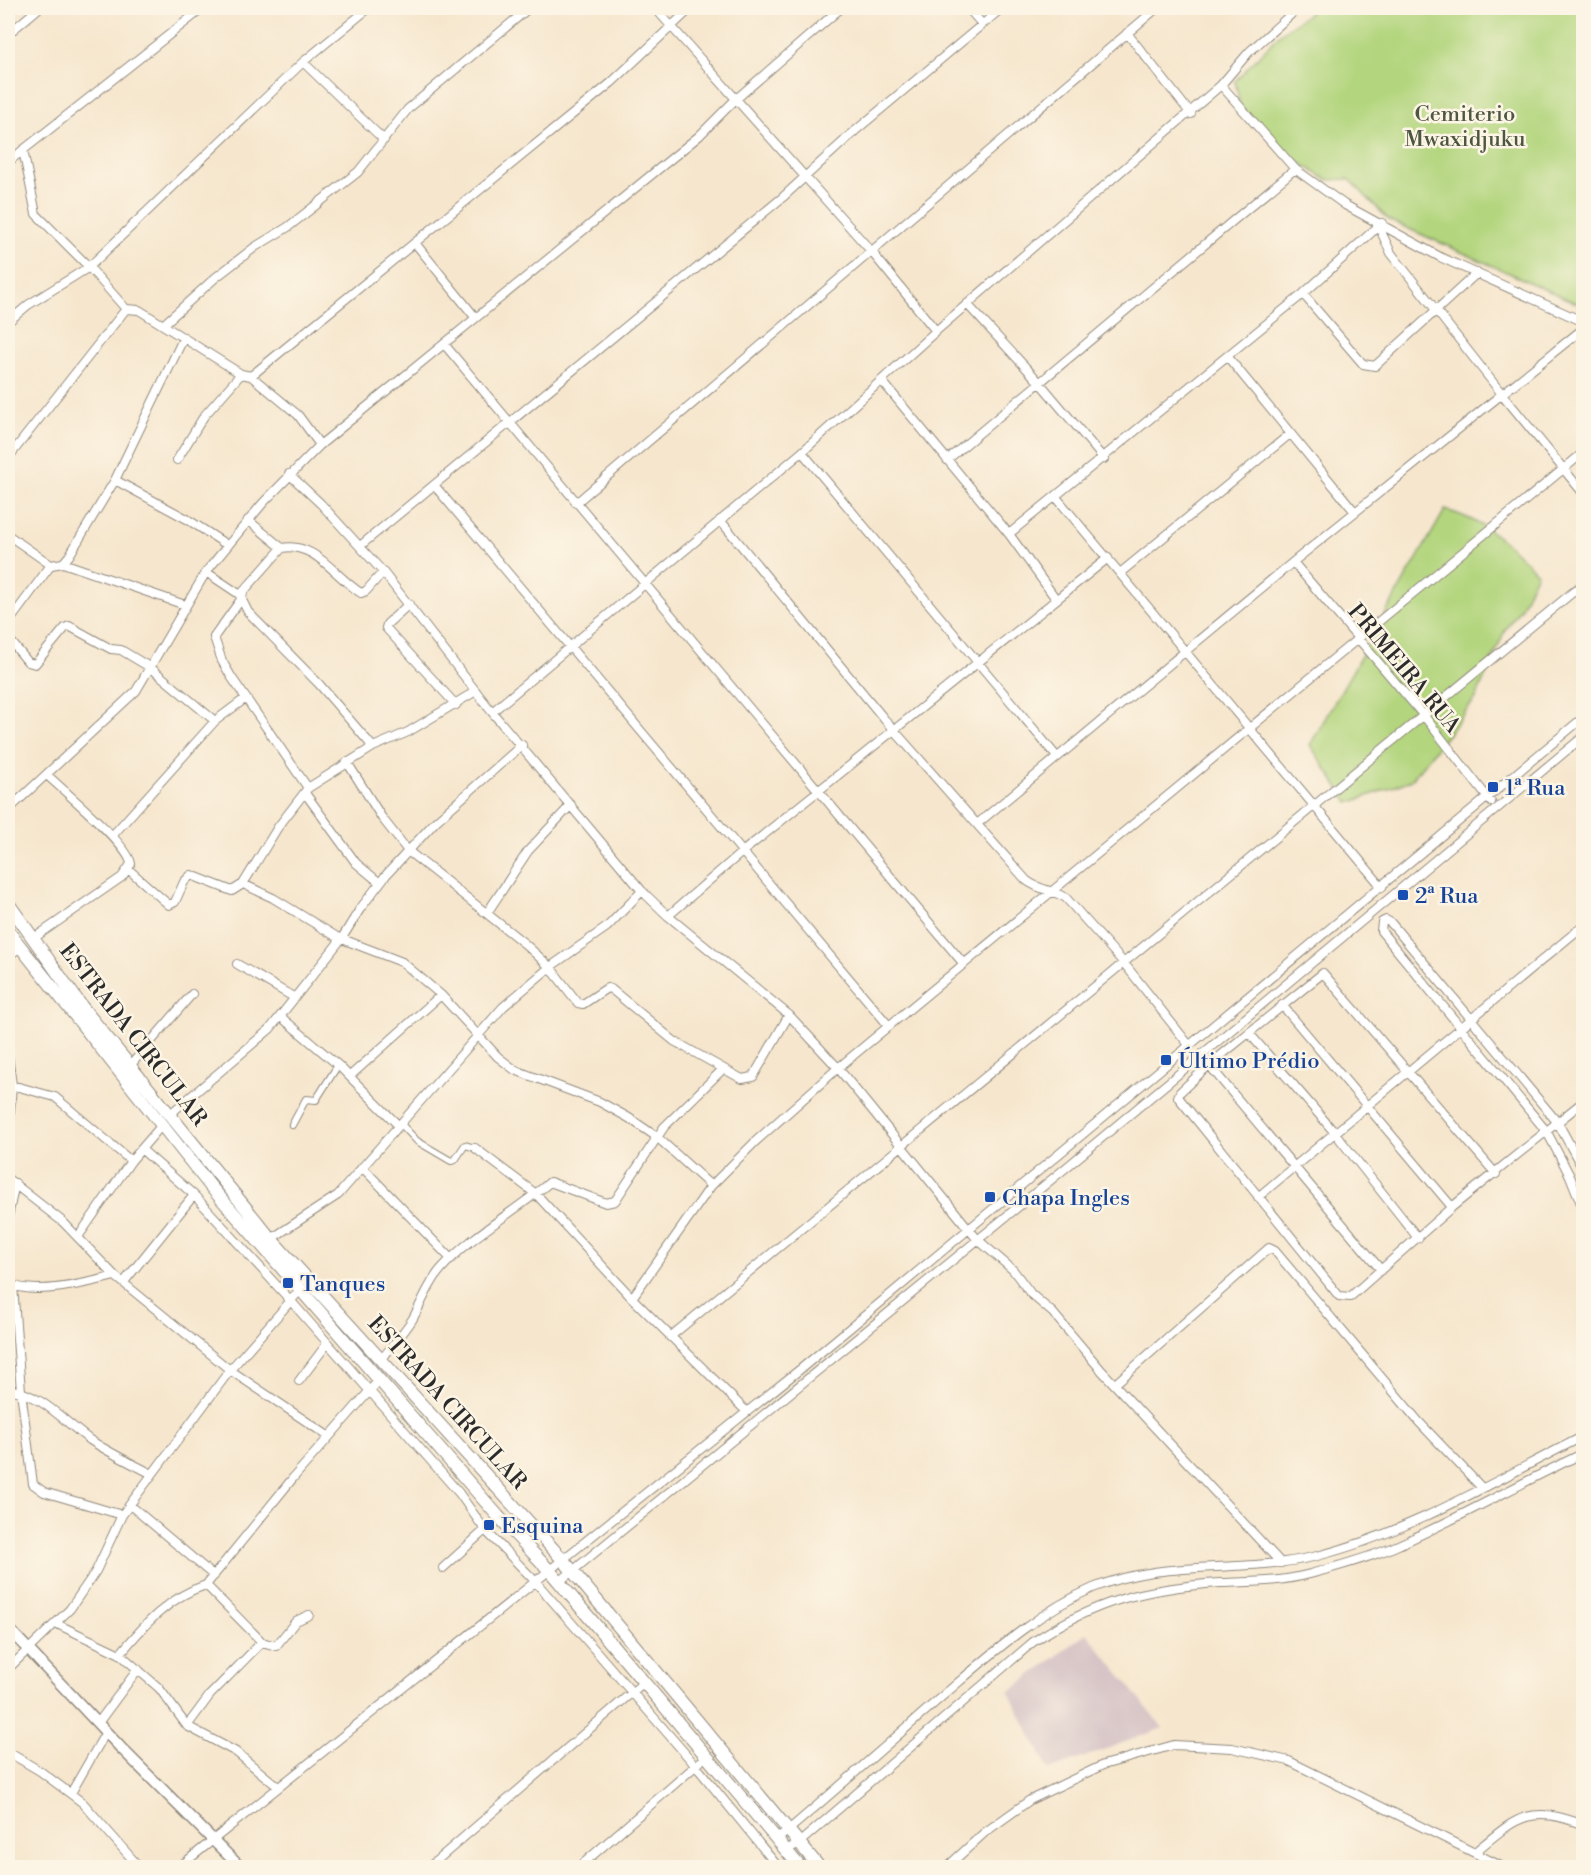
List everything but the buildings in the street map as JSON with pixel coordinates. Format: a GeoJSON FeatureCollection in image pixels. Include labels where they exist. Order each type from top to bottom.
{"type":"FeatureCollection","features":[{"type":"Feature","properties":{"kind":"main road","name":"ESTRADA CIRCULAR"},"geometry":{"type":"LineString","coordinates":[[8,903],[82,1007],[271,1239],[564,1561],[820,1868]]}},
{"type":"Feature","properties":{"kind":"main road"},"geometry":{"type":"LineString","coordinates":[[8,931],[161,1126],[498,1516],[549,1570],[801,1868]]}},
{"type":"Feature","properties":{"kind":"street"},"geometry":{"type":"LineString","coordinates":[[8,34],[39,8]]}},
{"type":"Feature","properties":{"kind":"street"},"geometry":{"type":"LineString","coordinates":[[8,160],[203,8]]}},
{"type":"Feature","properties":{"kind":"street"},"geometry":{"type":"LineString","coordinates":[[8,322],[28,305],[89,267],[303,62],[369,8]]}},
{"type":"Feature","properties":{"kind":"street"},"geometry":{"type":"LineString","coordinates":[[164,324],[223,272],[341,186],[358,171],[384,140],[395,122],[408,109],[529,8]]}},
{"type":"Feature","properties":{"kind":"street"},"geometry":{"type":"LineString","coordinates":[[655,8],[871,251],[936,331]]}},
{"type":"Feature","properties":{"kind":"street"},"geometry":{"type":"LineString","coordinates":[[251,376],[611,83],[670,25],[691,8]]}},
{"type":"Feature","properties":{"kind":"street"},"geometry":{"type":"LineString","coordinates":[[8,810],[114,714],[136,691],[206,572],[289,474],[321,444],[475,317],[699,136],[735,100],[841,8]]}},
{"type":"Feature","properties":{"kind":"street"},"geometry":{"type":"LineString","coordinates":[[968,8],[982,24]]}},
{"type":"Feature","properties":{"kind":"street"},"geometry":{"type":"LineString","coordinates":[[360,546],[511,422],[1002,8]]}},
{"type":"Feature","properties":{"kind":"street"},"geometry":{"type":"LineString","coordinates":[[576,503],[1157,8]]}},
{"type":"Feature","properties":{"kind":"street"},"geometry":{"type":"LineString","coordinates":[[492,712],[570,648],[644,582],[802,452],[967,304],[1191,114],[1221,86],[1249,51],[1298,8]]}},
{"type":"Feature","properties":{"kind":"street"},"geometry":{"type":"LineString","coordinates":[[1127,33],[1191,114]]}},
{"type":"Feature","properties":{"kind":"street"},"geometry":{"type":"LineString","coordinates":[[303,62],[384,140]]}},
{"type":"Feature","properties":{"kind":"street"},"geometry":{"type":"LineString","coordinates":[[977,824],[1293,562],[1502,394],[1582,321],[1440,257],[1345,205],[1295,169],[1221,86]]}},
{"type":"Feature","properties":{"kind":"street"},"geometry":{"type":"LineString","coordinates":[[23,150],[36,214],[89,267],[126,309],[139,310],[241,374],[251,376],[298,415],[321,444]]}},
{"type":"Feature","properties":{"kind":"street"},"geometry":{"type":"LineString","coordinates":[[947,460],[1295,169]]}},
{"type":"Feature","properties":{"kind":"street"},"geometry":{"type":"LineString","coordinates":[[1009,534],[1304,294],[1380,224]]}},
{"type":"Feature","properties":{"kind":"street"},"geometry":{"type":"LineString","coordinates":[[1380,224],[1391,253],[1584,494]]}},
{"type":"Feature","properties":{"kind":"street"},"geometry":{"type":"LineString","coordinates":[[415,243],[475,317]]}},
{"type":"Feature","properties":{"kind":"street"},"geometry":{"type":"LineString","coordinates":[[1304,294],[1363,364],[1375,366],[1385,360],[1477,273]]}},
{"type":"Feature","properties":{"kind":"street"},"geometry":{"type":"LineString","coordinates":[[967,304],[1040,383],[1104,459]]}},
{"type":"Feature","properties":{"kind":"street"},"geometry":{"type":"LineString","coordinates":[[8,458],[126,309]]}},
{"type":"Feature","properties":{"kind":"street"},"geometry":{"type":"LineString","coordinates":[[63,563],[115,480],[184,337]]}},
{"type":"Feature","properties":{"kind":"street"},"geometry":{"type":"LineString","coordinates":[[444,344],[817,792],[963,963]]}},
{"type":"Feature","properties":{"kind":"street"},"geometry":{"type":"LineString","coordinates":[[1227,356],[1355,512]]}},
{"type":"Feature","properties":{"kind":"street"},"geometry":{"type":"LineString","coordinates":[[177,460],[204,416],[241,374]]}},
{"type":"Feature","properties":{"kind":"street"},"geometry":{"type":"LineString","coordinates":[[882,381],[1009,534],[1056,598]]}},
{"type":"Feature","properties":{"kind":"street"},"geometry":{"type":"LineString","coordinates":[[1120,573],[1290,434]]}},
{"type":"Feature","properties":{"kind":"street"},"geometry":{"type":"LineString","coordinates":[[802,452],[1057,757]]}},
{"type":"Feature","properties":{"kind":"street"},"geometry":{"type":"LineString","coordinates":[[632,1298],[711,1186],[747,1149],[838,1068],[963,963],[1055,891],[1358,641],[1584,452]]}},
{"type":"Feature","properties":{"kind":"street"},"geometry":{"type":"LineString","coordinates":[[289,474],[383,572],[492,712],[642,891],[668,916],[789,1016],[838,1068],[977,1239],[1013,1270],[1031,1294],[1053,1313],[1058,1322],[1281,1563]]}},
{"type":"Feature","properties":{"kind":"street"},"geometry":{"type":"LineString","coordinates":[[115,480],[186,519],[227,545]]}},
{"type":"Feature","properties":{"kind":"street"},"geometry":{"type":"LineString","coordinates":[[434,485],[889,1026]]}},
{"type":"Feature","properties":{"kind":"street"},"geometry":{"type":"LineString","coordinates":[[1056,497],[1382,887]]}},
{"type":"Feature","properties":{"kind":"street"},"geometry":{"type":"LineString","coordinates":[[248,520],[282,548],[300,547],[319,558],[361,593],[366,591],[383,572]]}},
{"type":"Feature","properties":{"kind":"street"},"geometry":{"type":"LineString","coordinates":[[720,520],[893,729],[1026,880],[1036,888],[1055,891],[1066,898],[1123,962],[1189,1045]]}},
{"type":"Feature","properties":{"kind":"street"},"geometry":{"type":"LineString","coordinates":[[8,535],[51,566]]}},
{"type":"Feature","properties":{"kind":"street"},"geometry":{"type":"LineString","coordinates":[[282,548],[243,592],[242,598],[214,637],[222,661],[307,791],[356,863],[380,883]]}},
{"type":"Feature","properties":{"kind":"street"},"geometry":{"type":"LineString","coordinates":[[668,916],[741,852],[1108,558]]}},
{"type":"Feature","properties":{"kind":"street","name":"PRIMEIRA RUA"},"geometry":{"type":"LineString","coordinates":[[1293,562],[1424,716],[1497,808]]}},
{"type":"Feature","properties":{"kind":"street"},"geometry":{"type":"LineString","coordinates":[[8,623],[51,566],[63,563],[185,605]]}},
{"type":"Feature","properties":{"kind":"street"},"geometry":{"type":"LineString","coordinates":[[206,572],[242,598],[248,612],[319,684],[373,747]]}},
{"type":"Feature","properties":{"kind":"street"},"geometry":{"type":"LineString","coordinates":[[670,1337],[1584,583]]}},
{"type":"Feature","properties":{"kind":"street"},"geometry":{"type":"LineString","coordinates":[[410,604],[387,624],[386,628],[456,705]]}},
{"type":"Feature","properties":{"kind":"street"},"geometry":{"type":"LineString","coordinates":[[8,638],[28,662],[35,664],[69,626],[111,649],[121,650],[151,668],[215,722]]}},
{"type":"Feature","properties":{"kind":"street"},"geometry":{"type":"LineString","coordinates":[[128,869],[169,905],[175,902],[184,882],[191,875],[232,891],[243,884],[278,827],[307,791],[347,762],[373,747],[408,732],[476,691]]}},
{"type":"Feature","properties":{"kind":"street"},"geometry":{"type":"LineString","coordinates":[[112,836],[215,722],[246,698]]}},
{"type":"Feature","properties":{"kind":"street"},"geometry":{"type":"LineString","coordinates":[[178,1868],[277,1786],[549,1570],[564,1561],[747,1412],[1584,717]]}},
{"type":"Feature","properties":{"kind":"street"},"geometry":{"type":"LineString","coordinates":[[559,1582],[1584,736]]}},
{"type":"Feature","properties":{"kind":"street"},"geometry":{"type":"LineString","coordinates":[[169,1115],[225,1070],[281,1017],[342,938],[360,909],[408,851],[436,821],[522,745]]}},
{"type":"Feature","properties":{"kind":"street"},"geometry":{"type":"LineString","coordinates":[[347,762],[387,825],[408,851],[487,913],[550,967],[578,1003],[583,1004],[607,988],[611,989],[665,1034],[722,1070],[742,1079],[753,1077],[789,1016]]}},
{"type":"Feature","properties":{"kind":"street"},"geometry":{"type":"LineString","coordinates":[[34,938],[123,877],[131,864],[130,856],[112,836],[47,775]]}},
{"type":"Feature","properties":{"kind":"street"},"geometry":{"type":"LineString","coordinates":[[487,913],[528,851],[571,805]]}},
{"type":"Feature","properties":{"kind":"street"},"geometry":{"type":"LineString","coordinates":[[243,884],[273,898],[342,938],[402,962],[441,995],[477,1035],[515,1071],[600,1102],[629,1118],[657,1137],[711,1186]]}},
{"type":"Feature","properties":{"kind":"street"},"geometry":{"type":"LineString","coordinates":[[271,1239],[338,1195],[503,1007],[550,967],[607,927],[642,891]]}},
{"type":"Feature","properties":{"kind":"street"},"geometry":{"type":"LineString","coordinates":[[1584,1171],[1558,1123],[1473,1018],[1391,923],[1386,920],[1382,922],[1381,931],[1462,1026],[1546,1132],[1570,1176],[1584,1211]]}},
{"type":"Feature","properties":{"kind":"street"},"geometry":{"type":"LineString","coordinates":[[1258,1197],[1584,925]]}},
{"type":"Feature","properties":{"kind":"street"},"geometry":{"type":"LineString","coordinates":[[8,956],[21,947]]}},
{"type":"Feature","properties":{"kind":"street"},"geometry":{"type":"LineString","coordinates":[[237,964],[295,998]]}},
{"type":"Feature","properties":{"kind":"street"},"geometry":{"type":"LineString","coordinates":[[1496,1174],[1327,974],[1320,974],[1209,1065],[1180,1092],[1178,1097],[1339,1296],[1350,1297],[1452,1207],[1496,1174],[1584,1101]]}},
{"type":"Feature","properties":{"kind":"street"},"geometry":{"type":"LineString","coordinates":[[129,1067],[192,994]]}},
{"type":"Feature","properties":{"kind":"street"},"geometry":{"type":"LineString","coordinates":[[350,1076],[441,995]]}},
{"type":"Feature","properties":{"kind":"street"},"geometry":{"type":"LineString","coordinates":[[1282,1005],[1452,1207]]}},
{"type":"Feature","properties":{"kind":"street"},"geometry":{"type":"LineString","coordinates":[[281,1017],[338,1065],[417,1141],[451,1161],[455,1160],[465,1145],[475,1148],[536,1194],[632,1298],[747,1412]]}},
{"type":"Feature","properties":{"kind":"street"},"geometry":{"type":"LineString","coordinates":[[1249,1033],[1335,1133],[1418,1238]]}},
{"type":"Feature","properties":{"kind":"street"},"geometry":{"type":"LineString","coordinates":[[8,1056],[10,1085],[8,1136]]}},
{"type":"Feature","properties":{"kind":"street"},"geometry":{"type":"LineString","coordinates":[[292,1125],[306,1099],[316,1100],[338,1065]]}},
{"type":"Feature","properties":{"kind":"street"},"geometry":{"type":"LineString","coordinates":[[1209,1065],[1381,1270]]}},
{"type":"Feature","properties":{"kind":"street"},"geometry":{"type":"LineString","coordinates":[[381,1360],[411,1323],[440,1270],[451,1259],[496,1221],[553,1182],[611,1203],[657,1137],[722,1070]]}},
{"type":"Feature","properties":{"kind":"street"},"geometry":{"type":"LineString","coordinates":[[10,1085],[55,1097],[131,1161]]}},
{"type":"Feature","properties":{"kind":"street"},"geometry":{"type":"LineString","coordinates":[[78,1237],[131,1161],[161,1126]]}},
{"type":"Feature","properties":{"kind":"street"},"geometry":{"type":"LineString","coordinates":[[141,1149],[194,1195],[290,1300],[368,1392],[459,1493],[485,1530],[535,1581],[696,1766],[779,1868]]}},
{"type":"Feature","properties":{"kind":"street"},"geometry":{"type":"LineString","coordinates":[[363,1167],[451,1259]]}},
{"type":"Feature","properties":{"kind":"street"},"geometry":{"type":"LineString","coordinates":[[11,1181],[78,1237],[115,1276],[230,1370],[328,1436]]}},
{"type":"Feature","properties":{"kind":"street"},"geometry":{"type":"LineString","coordinates":[[8,1217],[11,1181]]}},
{"type":"Feature","properties":{"kind":"street"},"geometry":{"type":"LineString","coordinates":[[124,1282],[194,1195]]}},
{"type":"Feature","properties":{"kind":"street"},"geometry":{"type":"LineString","coordinates":[[1115,1384],[1269,1248],[1275,1251],[1419,1422],[1481,1487]]}},
{"type":"Feature","properties":{"kind":"street"},"geometry":{"type":"LineString","coordinates":[[115,1276],[46,1288],[10,1284],[33,1484],[44,1492],[122,1515]]}},
{"type":"Feature","properties":{"kind":"street"},"geometry":{"type":"LineString","coordinates":[[8,1669],[57,1624],[96,1570],[122,1515],[230,1370],[301,1289]]}},
{"type":"Feature","properties":{"kind":"street"},"geometry":{"type":"LineString","coordinates":[[299,1381],[327,1344]]}},
{"type":"Feature","properties":{"kind":"street"},"geometry":{"type":"LineString","coordinates":[[120,1654],[149,1620],[186,1591],[206,1585],[328,1436],[380,1378]]}},
{"type":"Feature","properties":{"kind":"street"},"geometry":{"type":"LineString","coordinates":[[8,1389],[21,1391],[50,1406],[105,1450],[152,1474]]}},
{"type":"Feature","properties":{"kind":"street"},"geometry":{"type":"LineString","coordinates":[[778,1839],[994,1652],[1050,1611],[1084,1593],[1113,1581],[1145,1574],[1180,1569],[1281,1563],[1365,1542],[1584,1436]]}},
{"type":"Feature","properties":{"kind":"street"},"geometry":{"type":"LineString","coordinates":[[786,1850],[800,1842],[1026,1648],[1061,1623],[1121,1597],[1153,1589],[1277,1580],[1306,1575],[1359,1560],[1396,1546],[1584,1453]]}},
{"type":"Feature","properties":{"kind":"street"},"geometry":{"type":"LineString","coordinates":[[130,1505],[214,1576]]}},
{"type":"Feature","properties":{"kind":"street"},"geometry":{"type":"LineString","coordinates":[[443,1568],[485,1530]]}},
{"type":"Feature","properties":{"kind":"street"},"geometry":{"type":"LineString","coordinates":[[206,1585],[262,1642],[276,1646],[296,1621],[309,1615]]}},
{"type":"Feature","properties":{"kind":"street"},"geometry":{"type":"LineString","coordinates":[[57,1624],[120,1654],[159,1688],[187,1726],[236,1752],[277,1786]]}},
{"type":"Feature","properties":{"kind":"street"},"geometry":{"type":"LineString","coordinates":[[8,1628],[106,1732],[241,1868]]}},
{"type":"Feature","properties":{"kind":"street"},"geometry":{"type":"LineString","coordinates":[[187,1726],[210,1695],[262,1642]]}},
{"type":"Feature","properties":{"kind":"street"},"geometry":{"type":"LineString","coordinates":[[98,1723],[138,1669]]}},
{"type":"Feature","properties":{"kind":"street"},"geometry":{"type":"LineString","coordinates":[[428,1868],[644,1682]]}},
{"type":"Feature","properties":{"kind":"street"},"geometry":{"type":"LineString","coordinates":[[71,1793],[106,1732]]}},
{"type":"Feature","properties":{"kind":"street"},"geometry":{"type":"LineString","coordinates":[[946,1868],[984,1833],[1030,1800],[1103,1765],[1174,1745],[1232,1748],[1289,1761],[1505,1868]]}},
{"type":"Feature","properties":{"kind":"street"},"geometry":{"type":"LineString","coordinates":[[8,1752],[71,1793],[109,1830],[140,1868]]}},
{"type":"Feature","properties":{"kind":"street"},"geometry":{"type":"LineString","coordinates":[[578,1868],[707,1756]]}},
{"type":"Feature","properties":{"kind":"street"},"geometry":{"type":"LineString","coordinates":[[1475,1852],[1515,1821],[1532,1815],[1545,1813],[1584,1825]]}},
{"type":"Feature","properties":{"kind":"shaded area"},"geometry":{"type":"Polygon","coordinates":[[[1087,1633],[1163,1728],[1049,1770],[1009,1692],[1087,1633]]]}},
{"type":"Feature","properties":{"kind":"green space","name":"Cemiterio Mwaxidjuku"},"geometry":{"type":"Polygon","coordinates":[[[1316,8],[1580,8],[1584,10],[1583,306],[1389,220],[1349,179],[1327,180],[1292,158],[1241,109],[1235,81],[1280,34],[1316,8]]]}},
{"type":"Feature","properties":{"kind":"green space"},"geometry":{"type":"Polygon","coordinates":[[[1445,510],[1459,514],[1496,535],[1537,573],[1521,607],[1505,630],[1476,698],[1411,780],[1349,803],[1310,745],[1445,510]]]}},
{"type":"Feature","properties":{"kind":"place","name":"1ª Rua"},"geometry":{"type":"Point","coordinates":[1493,787]}},
{"type":"Feature","properties":{"kind":"place","name":"2ª Rua"},"geometry":{"type":"Point","coordinates":[1403,895]}},
{"type":"Feature","properties":{"kind":"place","name":"Último Prédio"},"geometry":{"type":"Point","coordinates":[1166,1060]}},
{"type":"Feature","properties":{"kind":"place","name":"Chapa Ingles"},"geometry":{"type":"Point","coordinates":[990,1197]}},
{"type":"Feature","properties":{"kind":"place","name":"Tanques"},"geometry":{"type":"Point","coordinates":[288,1283]}},
{"type":"Feature","properties":{"kind":"place","name":"Esquina"},"geometry":{"type":"Point","coordinates":[489,1525]}}]}
